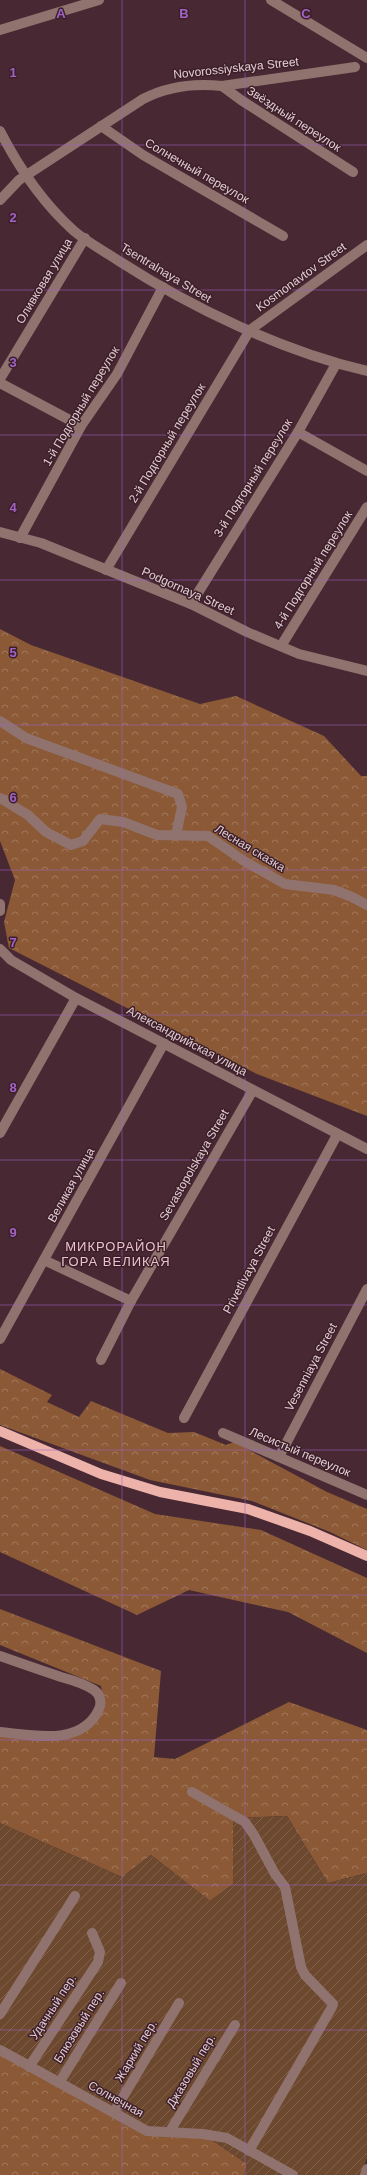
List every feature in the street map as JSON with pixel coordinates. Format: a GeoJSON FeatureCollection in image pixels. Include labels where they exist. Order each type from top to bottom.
{"type":"FeatureCollection","features":[{"type":"Feature","properties":{"kind":"main road"},"geometry":{"type":"LineString","coordinates":[[0,1431],[101,1474],[160,1492],[248,1509],[310,1531],[367,1556]]}},
{"type":"Feature","properties":{"kind":"street"},"geometry":{"type":"LineString","coordinates":[[0,30],[99,0]]}},
{"type":"Feature","properties":{"kind":"street"},"geometry":{"type":"LineString","coordinates":[[271,0],[367,58]]}},
{"type":"Feature","properties":{"kind":"street","name":"Novorossiyskaya Street"},"geometry":{"type":"LineString","coordinates":[[0,200],[19,180],[101,126],[158,91],[201,83],[222,86],[355,67]]}},
{"type":"Feature","properties":{"kind":"street","name":"Звёздный переулок"},"geometry":{"type":"LineString","coordinates":[[222,86],[241,100],[353,172]]}},
{"type":"Feature","properties":{"kind":"street","name":"Солнечный переулок"},"geometry":{"type":"LineString","coordinates":[[101,126],[142,156],[283,236]]}},
{"type":"Feature","properties":{"kind":"street","name":"Tsentralnaya Street"},"geometry":{"type":"LineString","coordinates":[[0,131],[26,176],[74,231],[163,287],[210,314],[336,364],[367,371]]}},
{"type":"Feature","properties":{"kind":"street","name":"Оливковая улица"},"geometry":{"type":"LineString","coordinates":[[0,379],[85,238]]}},
{"type":"Feature","properties":{"kind":"street","name":"Kosmonavtov Street"},"geometry":{"type":"LineString","coordinates":[[250,330],[367,245]]}},
{"type":"Feature","properties":{"kind":"street","name":"1-й Подгорный переулок"},"geometry":{"type":"LineString","coordinates":[[20,538],[81,426],[117,374],[163,287]]}},
{"type":"Feature","properties":{"kind":"street","name":"2-й Подгорный переулок"},"geometry":{"type":"LineString","coordinates":[[106,570],[250,330]]}},
{"type":"Feature","properties":{"kind":"street","name":"3-й Подгорный переулок"},"geometry":{"type":"LineString","coordinates":[[191,604],[298,432],[336,364]]}},
{"type":"Feature","properties":{"kind":"street"},"geometry":{"type":"LineString","coordinates":[[0,383],[81,426]]}},
{"type":"Feature","properties":{"kind":"street"},"geometry":{"type":"LineString","coordinates":[[298,432],[367,471]]}},
{"type":"Feature","properties":{"kind":"street","name":"4-й Подгорный переулок"},"geometry":{"type":"LineString","coordinates":[[281,646],[367,507]]}},
{"type":"Feature","properties":{"kind":"street","name":"Podgornaya Street"},"geometry":{"type":"LineString","coordinates":[[0,532],[41,543],[191,604],[247,632],[300,654],[367,671]]}},
{"type":"Feature","properties":{"kind":"street"},"geometry":{"type":"LineString","coordinates":[[0,721],[26,738],[178,794],[182,807],[176,835]]}},
{"type":"Feature","properties":{"kind":"street","name":"Лесная сказка"},"geometry":{"type":"LineString","coordinates":[[0,798],[28,815],[46,832],[71,845],[84,842],[100,819],[123,822],[157,835],[208,836],[244,861],[285,884],[334,890],[367,905]]}},
{"type":"Feature","properties":{"kind":"street"},"geometry":{"type":"LineString","coordinates":[[0,904],[0,911]]}},
{"type":"Feature","properties":{"kind":"street","name":"Александрийская улица"},"geometry":{"type":"LineString","coordinates":[[0,949],[11,960],[76,998],[337,1135],[367,1149]]}},
{"type":"Feature","properties":{"kind":"street"},"geometry":{"type":"LineString","coordinates":[[0,1133],[76,998]]}},
{"type":"Feature","properties":{"kind":"street","name":"Великая улица"},"geometry":{"type":"LineString","coordinates":[[0,1339],[164,1043]]}},
{"type":"Feature","properties":{"kind":"street","name":"Sevastopolskaya Street"},"geometry":{"type":"LineString","coordinates":[[101,1360],[131,1300],[252,1090]]}},
{"type":"Feature","properties":{"kind":"street","name":"Privetlivaya Street"},"geometry":{"type":"LineString","coordinates":[[184,1418],[337,1135]]}},
{"type":"Feature","properties":{"kind":"street"},"geometry":{"type":"LineString","coordinates":[[44,1260],[131,1300]]}},
{"type":"Feature","properties":{"kind":"street","name":"Vesenniaya Street"},"geometry":{"type":"LineString","coordinates":[[279,1457],[367,1289]]}},
{"type":"Feature","properties":{"kind":"street","name":"Лесистый переулок"},"geometry":{"type":"LineString","coordinates":[[223,1433],[367,1495]]}},
{"type":"Feature","properties":{"kind":"street"},"geometry":{"type":"LineString","coordinates":[[0,1656],[79,1683],[96,1691],[101,1700],[100,1708],[93,1719],[74,1733],[54,1737],[0,1732]]}},
{"type":"Feature","properties":{"kind":"street"},"geometry":{"type":"LineString","coordinates":[[192,1792],[244,1822],[254,1835],[275,1874],[285,1887],[301,1967],[305,1976],[333,2004],[249,2152]]}},
{"type":"Feature","properties":{"kind":"street"},"geometry":{"type":"LineString","coordinates":[[0,2014],[75,1896]]}},
{"type":"Feature","properties":{"kind":"street","name":"Удачный пер."},"geometry":{"type":"LineString","coordinates":[[29,2067],[98,1962],[100,1952],[92,1933]]}},
{"type":"Feature","properties":{"kind":"street","name":"Блюзовый пер."},"geometry":{"type":"LineString","coordinates":[[59,2083],[121,1983]]}},
{"type":"Feature","properties":{"kind":"street","name":"Жаркий пер."},"geometry":{"type":"LineString","coordinates":[[114,2112],[179,2003]]}},
{"type":"Feature","properties":{"kind":"street","name":"Джазовый пер."},"geometry":{"type":"LineString","coordinates":[[170,2131],[235,2025]]}},
{"type":"Feature","properties":{"kind":"street","name":"Солнечная"},"geometry":{"type":"LineString","coordinates":[[0,2050],[147,2131],[170,2131],[227,2138],[249,2152],[293,2175]]}},
{"type":"Feature","properties":{"kind":"street"},"geometry":{"type":"LineString","coordinates":[[365,2175],[367,2169]]}},
{"type":"Feature","properties":{"kind":"green space"},"geometry":{"type":"Polygon","coordinates":[[[0,629],[31,645],[200,704],[236,696],[324,736],[361,776],[367,776],[367,1116],[257,1074],[9,948],[4,922],[15,880],[0,841],[0,629]]]}},
{"type":"Feature","properties":{"kind":"green space"},"geometry":{"type":"Polygon","coordinates":[[[0,1369],[52,1395],[47,1402],[79,1417],[91,1401],[168,1433],[194,1432],[226,1445],[234,1442],[327,1492],[367,1509],[367,1550],[330,1532],[252,1501],[150,1480],[0,1425],[0,1369]]]}},
{"type":"Feature","properties":{"kind":"green space"},"geometry":{"type":"Polygon","coordinates":[[[0,1446],[155,1514],[261,1530],[367,1578],[367,1653],[288,1612],[189,1590],[137,1615],[0,1552],[0,1446]]]}},
{"type":"Feature","properties":{"kind":"green space"},"geometry":{"type":"Polygon","coordinates":[[[0,1609],[161,1671],[154,1757],[175,1759],[289,1702],[367,1730],[367,1873],[328,1883],[287,1816],[233,1818],[233,1884],[210,1901],[151,1855],[122,1877],[0,1823],[0,1734],[68,1732],[104,1708],[101,1686],[0,1645],[0,1609]]]}},
{"type":"Feature","properties":{"kind":"green space"},"geometry":{"type":"Polygon","coordinates":[[[0,2048],[203,2134],[247,2164],[244,2175],[0,2175],[0,2048]]]}},
{"type":"Feature","properties":{"kind":"shaded area"},"geometry":{"type":"Polygon","coordinates":[[[287,1816],[328,1883],[367,1873],[367,2158],[361,2175],[244,2175],[247,2164],[203,2134],[143,2134],[0,2048],[0,1823],[122,1877],[151,1855],[210,1901],[233,1884],[233,1818],[287,1816]]]}},
{"type":"Feature","properties":{"kind":"district","name":"МИКРОРАЙОН ГОРА ВЕЛИКАЯ"},"geometry":{"type":"Point","coordinates":[116,1254]}}]}
